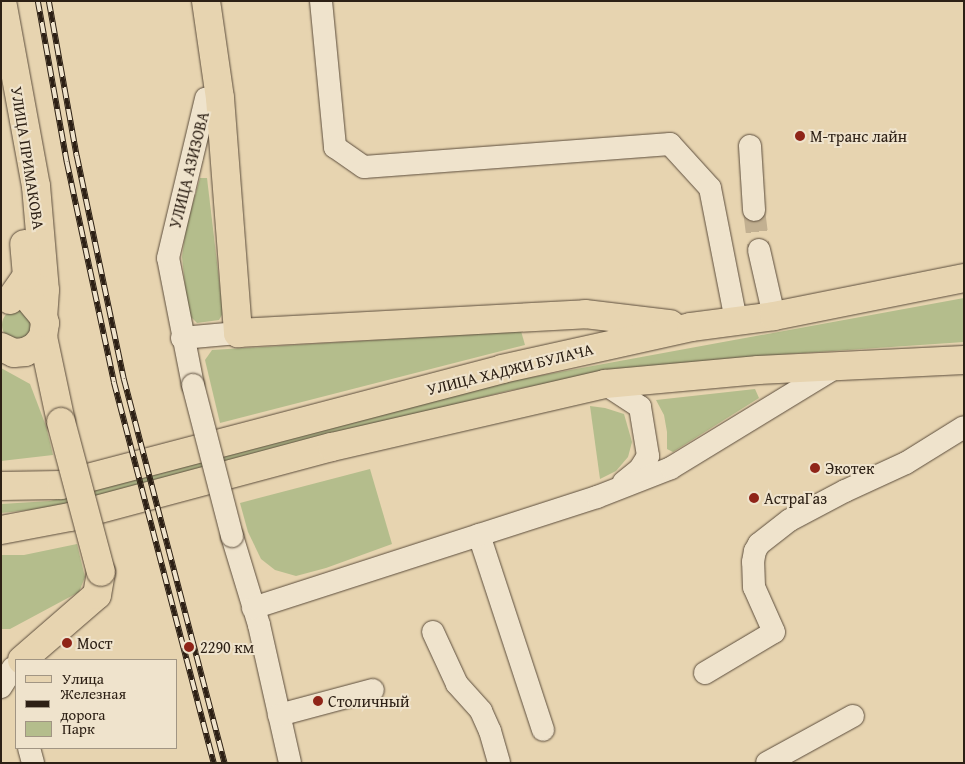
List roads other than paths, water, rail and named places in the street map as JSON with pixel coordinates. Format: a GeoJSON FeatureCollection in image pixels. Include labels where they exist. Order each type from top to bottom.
{"type":"FeatureCollection","features":[{"type":"Feature","properties":{"kind":"main road","name":"УЛИЦА ПРИМАКОВА"},"geometry":{"type":"LineString","coordinates":[[2,1],[36,186],[45,290],[43,327],[54,391],[102,572],[97,595],[25,659]]}},
{"type":"Feature","properties":{"kind":"main road","name":"УЛИЦА АЗИЗОВА"},"geometry":{"type":"LineString","coordinates":[[194,1],[213,98]]}},
{"type":"Feature","properties":{"kind":"main road","name":"УЛИЦА АЗИЗОВА"},"geometry":{"type":"LineString","coordinates":[[206,1],[213,98],[238,333]]}},
{"type":"Feature","properties":{"kind":"main road","name":"УЛИЦА ПРИМАКОВА"},"geometry":{"type":"LineString","coordinates":[[1,99],[19,196],[27,276],[6,302]]}},
{"type":"Feature","properties":{"kind":"main road","name":"УЛИЦА ХАДЖИ БУЛАЧА"},"geometry":{"type":"LineString","coordinates":[[1,486],[61,485],[502,369],[692,327],[774,316],[964,278]]}},
{"type":"Feature","properties":{"kind":"main road"},"geometry":{"type":"LineString","coordinates":[[6,302],[26,300],[39,309],[43,327],[35,347],[25,352],[8,350]]}},
{"type":"Feature","properties":{"kind":"main road"},"geometry":{"type":"LineString","coordinates":[[585,314],[595,349]]}},
{"type":"Feature","properties":{"kind":"main road"},"geometry":{"type":"LineString","coordinates":[[238,333],[585,314],[692,327]]}},
{"type":"Feature","properties":{"kind":"main road"},"geometry":{"type":"LineString","coordinates":[[8,350],[54,391]]}},
{"type":"Feature","properties":{"kind":"main road"},"geometry":{"type":"LineString","coordinates":[[1,530],[70,517],[332,447],[605,384],[758,370],[839,365],[959,364]]}},
{"type":"Feature","properties":{"kind":"street"},"geometry":{"type":"LineString","coordinates":[[321,1],[335,147],[364,167],[670,144],[710,188],[736,320]]}},
{"type":"Feature","properties":{"kind":"street","name":"УЛИЦА АЗИЗОВА"},"geometry":{"type":"LineString","coordinates":[[213,98],[168,258],[182,338],[193,385],[232,536],[253,608],[290,763]]}},
{"type":"Feature","properties":{"kind":"street"},"geometry":{"type":"LineString","coordinates":[[750,146],[754,210]]}},
{"type":"Feature","properties":{"kind":"street"},"geometry":{"type":"LineString","coordinates":[[759,250],[774,316]]}},
{"type":"Feature","properties":{"kind":"street"},"geometry":{"type":"LineString","coordinates":[[182,338],[238,333]]}},
{"type":"Feature","properties":{"kind":"street"},"geometry":{"type":"LineString","coordinates":[[253,608],[597,498],[671,468],[839,365]]}},
{"type":"Feature","properties":{"kind":"street"},"geometry":{"type":"LineString","coordinates":[[597,498],[622,484],[640,469],[648,456],[640,407],[605,384]]}},
{"type":"Feature","properties":{"kind":"street"},"geometry":{"type":"LineString","coordinates":[[705,673],[774,632],[754,587],[753,562],[760,544],[790,520],[845,491],[906,463],[964,427]]}},
{"type":"Feature","properties":{"kind":"street"},"geometry":{"type":"LineString","coordinates":[[479,535],[543,730]]}},
{"type":"Feature","properties":{"kind":"street"},"geometry":{"type":"LineString","coordinates":[[433,632],[457,684],[481,711],[490,731],[499,763]]}},
{"type":"Feature","properties":{"kind":"street"},"geometry":{"type":"LineString","coordinates":[[279,715],[373,690]]}},
{"type":"Feature","properties":{"kind":"street"},"geometry":{"type":"LineString","coordinates":[[767,763],[853,716]]}},
{"type":"Feature","properties":{"kind":"street"},"geometry":{"type":"LineString","coordinates":[[29,749],[33,763]]}},
{"type":"Feature","properties":{"kind":"tunnel"},"geometry":{"type":"LineString","coordinates":[[754,210],[759,250]]}},
{"type":"Feature","properties":{"kind":"railway"},"geometry":{"type":"LineString","coordinates":[[38,1],[67,162],[114,382],[214,763]]}},
{"type":"Feature","properties":{"kind":"railway"},"geometry":{"type":"LineString","coordinates":[[49,1],[77,156],[124,379],[225,763]]}},
{"type":"Feature","properties":{"kind":"place","name":"М-транс лайн"},"geometry":{"type":"Point","coordinates":[800,136]}},
{"type":"Feature","properties":{"kind":"place","name":"Экотек"},"geometry":{"type":"Point","coordinates":[815,468]}},
{"type":"Feature","properties":{"kind":"place","name":"АстраГаз"},"geometry":{"type":"Point","coordinates":[754,498]}},
{"type":"Feature","properties":{"kind":"place","name":"Мост"},"geometry":{"type":"Point","coordinates":[67,643]}},
{"type":"Feature","properties":{"kind":"place","name":"2290 км"},"geometry":{"type":"Point","coordinates":[189,647]}},
{"type":"Feature","properties":{"kind":"place","name":"Столичный"},"geometry":{"type":"Point","coordinates":[318,701]}}]}
